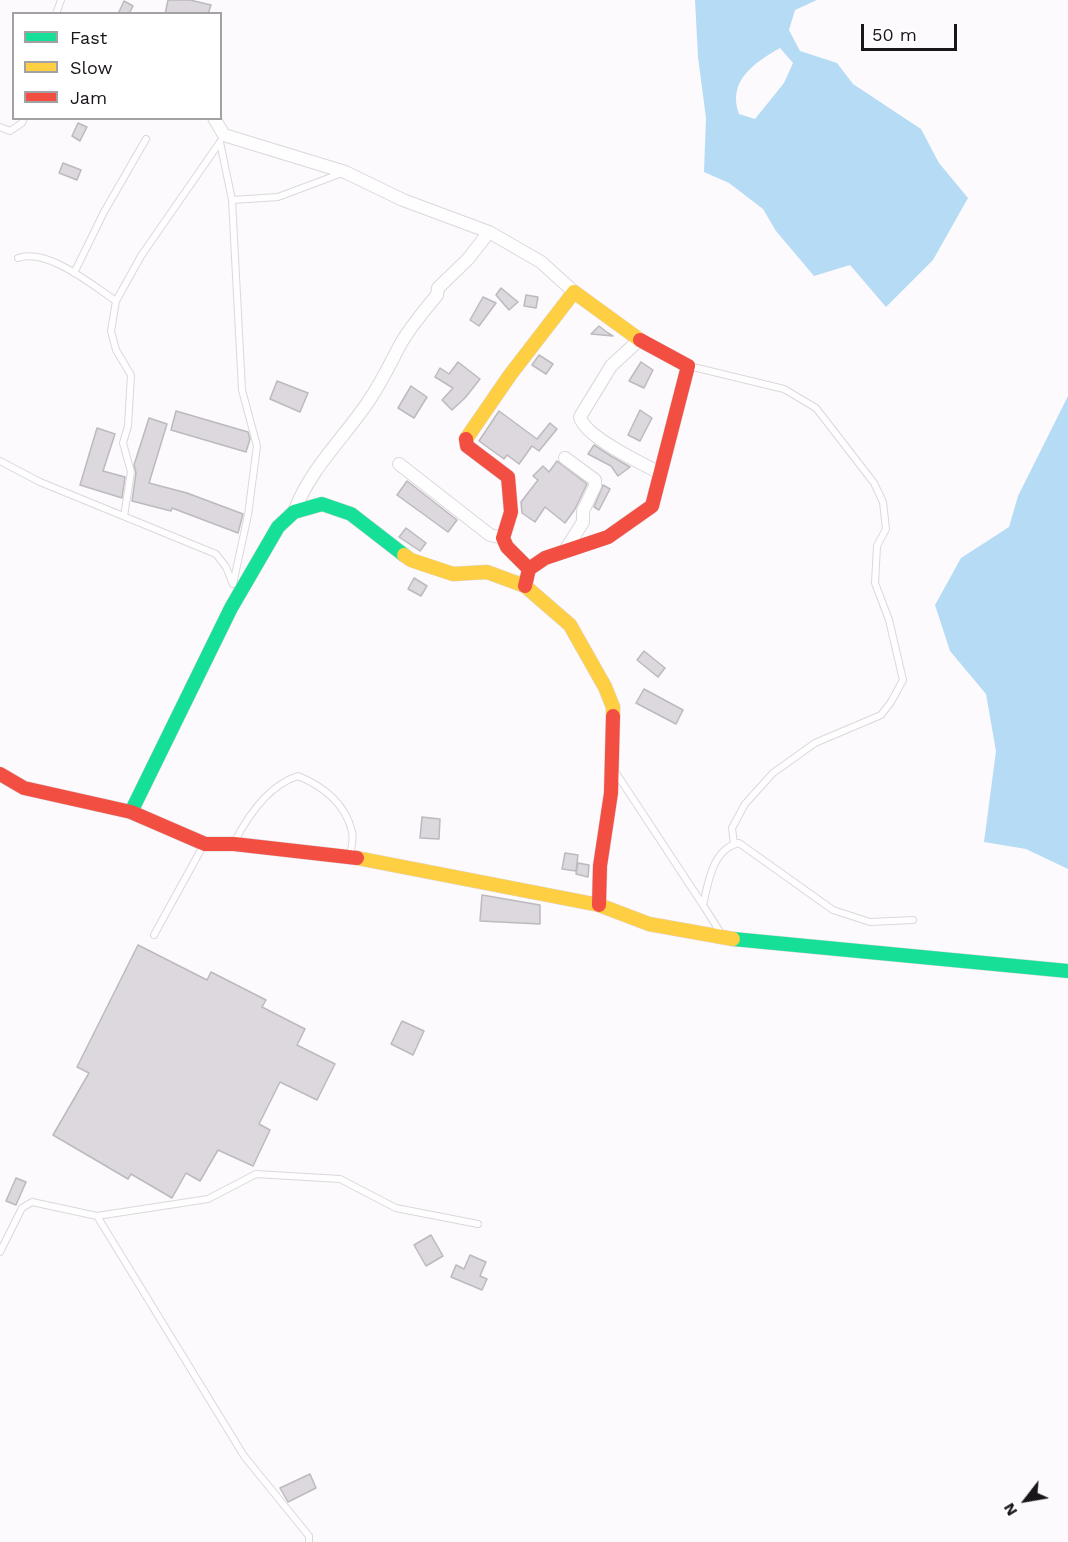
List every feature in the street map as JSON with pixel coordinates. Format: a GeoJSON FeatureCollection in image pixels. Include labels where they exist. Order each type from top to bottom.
{"type":"FeatureCollection","features":[{"type":"Feature","properties":{"kind":"street"},"geometry":{"type":"LineString","coordinates":[[215,120],[222,139],[345,172],[403,200],[489,232],[541,262],[608,322],[638,341],[688,366],[652,506],[608,537],[545,558],[529,569],[525,586]]}},
{"type":"Feature","properties":{"kind":"street"},"geometry":{"type":"LineString","coordinates":[[294,512],[300,494],[335,444],[370,401],[375,387],[386,376],[400,345],[437,295],[438,288],[468,259],[489,232]]}},
{"type":"Feature","properties":{"kind":"street"},"geometry":{"type":"LineString","coordinates":[[529,569],[507,548],[503,538],[512,512],[508,477],[467,446],[465,441],[510,375],[574,292]]}},
{"type":"Feature","properties":{"kind":"street"},"geometry":{"type":"LineString","coordinates":[[638,341],[611,366],[580,417],[582,423],[610,445],[660,473]]}},
{"type":"Feature","properties":{"kind":"street"},"geometry":{"type":"LineString","coordinates":[[564,552],[583,522],[583,511],[596,486],[595,480],[565,458]]}},
{"type":"Feature","properties":{"kind":"street"},"geometry":{"type":"LineString","coordinates":[[399,464],[490,535],[503,538]]}},
{"type":"Feature","properties":{"kind":"street"},"geometry":{"type":"LineString","coordinates":[[131,812],[231,608],[247,584],[265,546],[278,527],[294,512],[322,504],[351,514],[411,560],[453,574],[487,572],[525,586],[570,626],[605,687],[613,707],[611,793],[600,866],[599,904]]}},
{"type":"Feature","properties":{"kind":"street"},"geometry":{"type":"LineString","coordinates":[[0,774],[24,788],[131,812],[205,844],[234,844],[350,857],[599,904],[649,924],[724,938],[1068,971]]}},
{"type":"Feature","properties":{"kind":"lane"},"geometry":{"type":"LineString","coordinates":[[0,127],[10,130],[23,120]]}},
{"type":"Feature","properties":{"kind":"lane"},"geometry":{"type":"LineString","coordinates":[[74,273],[104,212],[146,139]]}},
{"type":"Feature","properties":{"kind":"lane"},"geometry":{"type":"LineString","coordinates":[[222,139],[232,200],[242,390],[257,446],[248,515],[233,584],[231,608]]}},
{"type":"Feature","properties":{"kind":"lane"},"geometry":{"type":"LineString","coordinates":[[124,516],[131,472],[123,442],[128,426],[131,375],[116,350],[111,331],[116,301],[141,256],[222,139]]}},
{"type":"Feature","properties":{"kind":"lane"},"geometry":{"type":"LineString","coordinates":[[232,200],[278,197],[345,172]]}},
{"type":"Feature","properties":{"kind":"lane"},"geometry":{"type":"LineString","coordinates":[[18,258],[24,256],[56,262],[116,301]]}},
{"type":"Feature","properties":{"kind":"lane"},"geometry":{"type":"LineString","coordinates":[[688,366],[784,389],[816,408],[874,483],[883,502],[886,529],[877,546],[875,583],[889,620],[903,680],[881,715],[815,743],[773,773],[745,804],[732,828],[734,844]]}},
{"type":"Feature","properties":{"kind":"lane"},"geometry":{"type":"LineString","coordinates":[[0,462],[40,482],[216,554],[226,567],[233,584]]}},
{"type":"Feature","properties":{"kind":"lane"},"geometry":{"type":"LineString","coordinates":[[610,763],[724,938]]}},
{"type":"Feature","properties":{"kind":"lane"},"geometry":{"type":"LineString","coordinates":[[234,844],[246,820],[281,781],[298,776],[317,784],[340,805],[353,833],[350,857]]}},
{"type":"Feature","properties":{"kind":"lane"},"geometry":{"type":"LineString","coordinates":[[703,906],[712,870],[722,853],[739,843],[833,910],[870,922],[913,920]]}},
{"type":"Feature","properties":{"kind":"lane"},"geometry":{"type":"LineString","coordinates":[[154,935],[205,844]]}},
{"type":"Feature","properties":{"kind":"lane"},"geometry":{"type":"LineString","coordinates":[[0,1252],[22,1208],[32,1202],[97,1216],[208,1199],[256,1174],[340,1179],[396,1208],[478,1224]]}},
{"type":"Feature","properties":{"kind":"lane"},"geometry":{"type":"LineString","coordinates":[[97,1216],[244,1456],[309,1536],[309,1542]]}},
{"type":"Feature","properties":{"kind":"water"},"geometry":{"type":"Polygon","coordinates":[[[695,0],[817,0],[795,10],[789,30],[800,51],[837,63],[853,84],[921,129],[939,163],[968,198],[933,260],[886,307],[850,265],[814,276],[776,231],[763,209],[729,183],[704,172],[706,118],[698,57],[695,0]],[[780,48],[752,67],[745,74],[737,92],[736,102],[739,114],[755,119],[784,83],[793,63],[780,48]]]}},
{"type":"Feature","properties":{"kind":"water"},"geometry":{"type":"Polygon","coordinates":[[[1068,396],[1068,869],[1026,849],[984,842],[996,751],[986,694],[950,651],[935,605],[961,558],[1009,527],[1018,496],[1068,396]]]}},
{"type":"Feature","properties":{"kind":"building"},"geometry":{"type":"Polygon","coordinates":[[[168,0],[190,0],[211,5],[209,12],[165,12],[168,0]]]}},
{"type":"Feature","properties":{"kind":"building"},"geometry":{"type":"Polygon","coordinates":[[[124,1],[133,6],[130,12],[119,12],[124,1]]]}},
{"type":"Feature","properties":{"kind":"building"},"geometry":{"type":"Polygon","coordinates":[[[78,123],[87,127],[80,141],[72,136],[78,123]]]}},
{"type":"Feature","properties":{"kind":"building"},"geometry":{"type":"Polygon","coordinates":[[[63,163],[81,170],[77,180],[59,173],[63,163]]]}},
{"type":"Feature","properties":{"kind":"building"},"geometry":{"type":"Polygon","coordinates":[[[501,288],[518,302],[509,310],[496,295],[501,288]]]}},
{"type":"Feature","properties":{"kind":"building"},"geometry":{"type":"Polygon","coordinates":[[[526,295],[538,297],[536,308],[524,306],[526,295]]]}},
{"type":"Feature","properties":{"kind":"building"},"geometry":{"type":"Polygon","coordinates":[[[483,297],[496,303],[479,326],[470,320],[483,297]]]}},
{"type":"Feature","properties":{"kind":"building"},"geometry":{"type":"Polygon","coordinates":[[[599,326],[608,333],[613,336],[591,334],[599,326]]]}},
{"type":"Feature","properties":{"kind":"building"},"geometry":{"type":"Polygon","coordinates":[[[539,355],[553,364],[546,374],[532,365],[539,355]]]}},
{"type":"Feature","properties":{"kind":"building"},"geometry":{"type":"Polygon","coordinates":[[[458,362],[480,379],[452,410],[442,400],[453,388],[435,377],[440,368],[449,374],[458,362]]]}},
{"type":"Feature","properties":{"kind":"building"},"geometry":{"type":"Polygon","coordinates":[[[641,362],[653,370],[644,388],[629,381],[641,362]]]}},
{"type":"Feature","properties":{"kind":"building"},"geometry":{"type":"Polygon","coordinates":[[[277,381],[308,393],[300,412],[270,399],[277,381]]]}},
{"type":"Feature","properties":{"kind":"building"},"geometry":{"type":"Polygon","coordinates":[[[411,386],[427,397],[414,418],[398,408],[411,386]]]}},
{"type":"Feature","properties":{"kind":"building"},"geometry":{"type":"Polygon","coordinates":[[[640,410],[652,418],[640,441],[628,435],[640,410]]]}},
{"type":"Feature","properties":{"kind":"building"},"geometry":{"type":"Polygon","coordinates":[[[176,411],[248,432],[250,439],[246,452],[171,430],[176,411]]]}},
{"type":"Feature","properties":{"kind":"building"},"geometry":{"type":"Polygon","coordinates":[[[499,411],[537,439],[550,423],[557,429],[539,451],[532,446],[519,464],[507,455],[504,459],[479,441],[499,411]]]}},
{"type":"Feature","properties":{"kind":"building"},"geometry":{"type":"Polygon","coordinates":[[[149,418],[167,424],[149,483],[187,493],[243,514],[238,533],[172,508],[171,511],[132,501],[136,473],[134,465],[149,418]]]}},
{"type":"Feature","properties":{"kind":"building"},"geometry":{"type":"Polygon","coordinates":[[[97,428],[115,434],[103,471],[125,477],[122,498],[80,485],[97,428]]]}},
{"type":"Feature","properties":{"kind":"building"},"geometry":{"type":"Polygon","coordinates":[[[594,445],[630,467],[618,476],[611,466],[588,454],[594,445]]]}},
{"type":"Feature","properties":{"kind":"building"},"geometry":{"type":"Polygon","coordinates":[[[557,461],[587,484],[575,509],[565,523],[545,507],[535,522],[522,513],[521,502],[538,480],[533,476],[543,466],[549,472],[557,461]]]}},
{"type":"Feature","properties":{"kind":"building"},"geometry":{"type":"Polygon","coordinates":[[[407,481],[457,520],[448,532],[397,495],[407,481]]]}},
{"type":"Feature","properties":{"kind":"building"},"geometry":{"type":"Polygon","coordinates":[[[603,485],[610,489],[599,510],[594,507],[603,485]]]}},
{"type":"Feature","properties":{"kind":"building"},"geometry":{"type":"Polygon","coordinates":[[[406,528],[426,543],[420,551],[399,537],[406,528]]]}},
{"type":"Feature","properties":{"kind":"building"},"geometry":{"type":"Polygon","coordinates":[[[414,578],[427,586],[421,596],[408,589],[414,578]]]}},
{"type":"Feature","properties":{"kind":"building"},"geometry":{"type":"Polygon","coordinates":[[[644,651],[665,668],[658,677],[637,660],[644,651]]]}},
{"type":"Feature","properties":{"kind":"building"},"geometry":{"type":"Polygon","coordinates":[[[644,689],[683,710],[676,724],[636,703],[644,689]]]}},
{"type":"Feature","properties":{"kind":"building"},"geometry":{"type":"Polygon","coordinates":[[[422,817],[440,819],[439,839],[420,838],[422,817]]]}},
{"type":"Feature","properties":{"kind":"building"},"geometry":{"type":"Polygon","coordinates":[[[565,853],[578,855],[576,871],[562,869],[565,853]]]}},
{"type":"Feature","properties":{"kind":"building"},"geometry":{"type":"Polygon","coordinates":[[[578,863],[589,865],[588,877],[576,874],[578,863]]]}},
{"type":"Feature","properties":{"kind":"building"},"geometry":{"type":"Polygon","coordinates":[[[482,895],[540,905],[540,924],[480,921],[482,895]]]}},
{"type":"Feature","properties":{"kind":"building"},"geometry":{"type":"Polygon","coordinates":[[[138,945],[207,980],[211,972],[266,1000],[262,1007],[305,1029],[297,1045],[335,1064],[317,1100],[280,1082],[259,1124],[270,1130],[253,1166],[218,1150],[200,1181],[186,1173],[172,1198],[131,1174],[128,1179],[53,1135],[89,1073],[77,1067],[138,945]]]}},
{"type":"Feature","properties":{"kind":"building"},"geometry":{"type":"Polygon","coordinates":[[[402,1021],[424,1031],[413,1055],[391,1044],[402,1021]]]}},
{"type":"Feature","properties":{"kind":"building"},"geometry":{"type":"Polygon","coordinates":[[[16,1178],[26,1182],[16,1205],[6,1201],[16,1178]]]}},
{"type":"Feature","properties":{"kind":"building"},"geometry":{"type":"Polygon","coordinates":[[[431,1235],[443,1256],[426,1266],[414,1245],[431,1235]]]}},
{"type":"Feature","properties":{"kind":"building"},"geometry":{"type":"Polygon","coordinates":[[[470,1255],[486,1262],[480,1276],[487,1279],[482,1290],[451,1277],[456,1265],[464,1269],[470,1255]]]}},
{"type":"Feature","properties":{"kind":"building"},"geometry":{"type":"Polygon","coordinates":[[[310,1474],[316,1488],[288,1502],[280,1488],[310,1474]]]}},
{"type":"Feature","properties":{"kind":"traffic: fast"},"geometry":{"type":"LineString","coordinates":[[131,812],[231,608],[278,527],[294,512],[322,504],[351,514],[404,555]]}},
{"type":"Feature","properties":{"kind":"traffic: fast"},"geometry":{"type":"LineString","coordinates":[[733,939],[1068,971]]}},
{"type":"Feature","properties":{"kind":"traffic: slow"},"geometry":{"type":"LineString","coordinates":[[466,439],[510,375],[574,292],[640,340]]}},
{"type":"Feature","properties":{"kind":"traffic: slow"},"geometry":{"type":"LineString","coordinates":[[404,555],[411,560],[453,574],[487,572],[525,586],[570,625],[605,687],[613,707],[613,716]]}},
{"type":"Feature","properties":{"kind":"traffic: slow"},"geometry":{"type":"LineString","coordinates":[[357,858],[599,905],[649,924],[733,939]]}},
{"type":"Feature","properties":{"kind":"traffic: jam"},"geometry":{"type":"LineString","coordinates":[[525,586],[529,569],[545,558],[608,537],[652,506],[688,366],[640,340]]}},
{"type":"Feature","properties":{"kind":"traffic: jam"},"geometry":{"type":"LineString","coordinates":[[466,439],[467,446],[508,477],[511,512],[503,538],[507,547],[529,569]]}},
{"type":"Feature","properties":{"kind":"traffic: jam"},"geometry":{"type":"LineString","coordinates":[[599,905],[600,866],[611,793],[613,716]]}},
{"type":"Feature","properties":{"kind":"traffic: jam"},"geometry":{"type":"LineString","coordinates":[[0,774],[24,788],[131,812],[205,844],[234,844],[357,858]]}}]}
